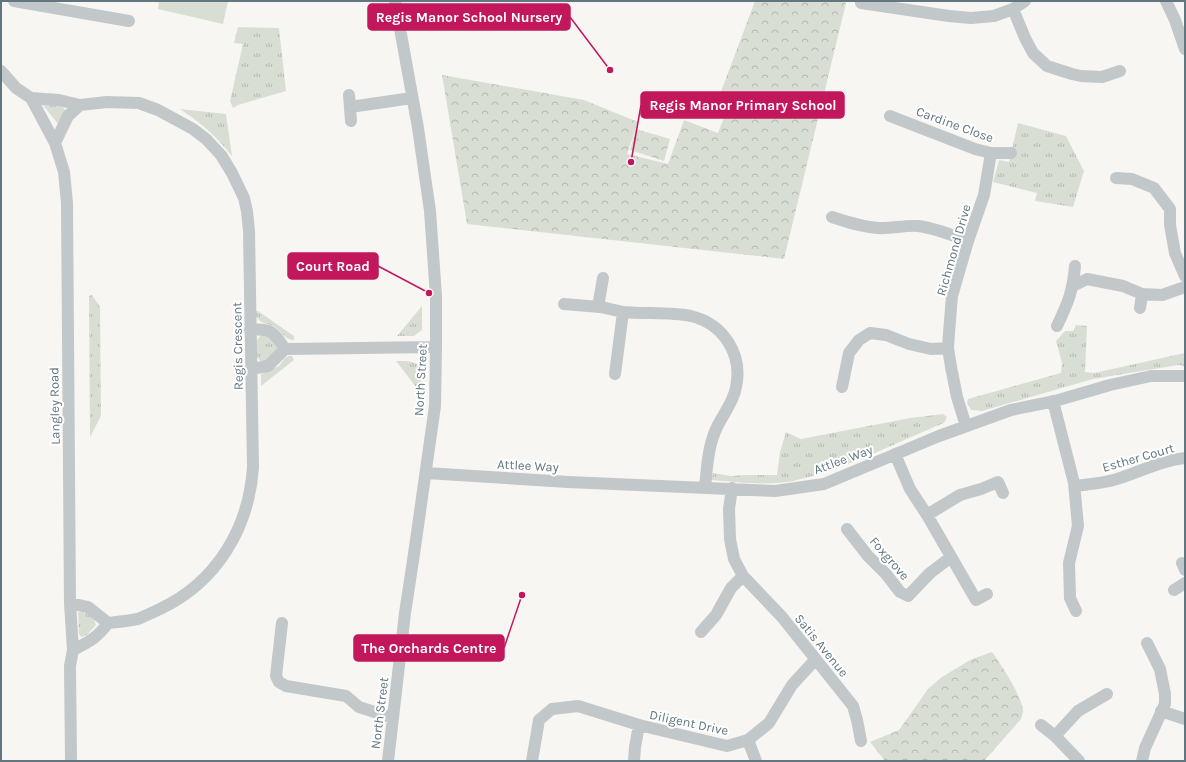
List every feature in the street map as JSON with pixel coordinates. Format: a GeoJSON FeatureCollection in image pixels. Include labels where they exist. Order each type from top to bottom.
{"type":"FeatureCollection","features":[{"type":"Feature","properties":{"kind":"street"},"geometry":{"type":"LineString","coordinates":[[14,1],[129,21]]}},
{"type":"Feature","properties":{"kind":"street","name":"North Street"},"geometry":{"type":"LineString","coordinates":[[388,761],[405,613],[435,406],[436,347],[436,296],[432,228],[395,1]]}},
{"type":"Feature","properties":{"kind":"street"},"geometry":{"type":"LineString","coordinates":[[861,3],[902,5],[949,16],[971,18],[994,16],[1013,9],[1025,1]]}},
{"type":"Feature","properties":{"kind":"street"},"geometry":{"type":"LineString","coordinates":[[1166,1],[1176,20],[1185,49]]}},
{"type":"Feature","properties":{"kind":"street"},"geometry":{"type":"LineString","coordinates":[[1013,9],[1033,53],[1047,66],[1081,76],[1102,77],[1120,71]]}},
{"type":"Feature","properties":{"kind":"street","name":"Langley Road"},"geometry":{"type":"LineString","coordinates":[[1,71],[16,88],[31,98],[55,143],[64,172],[67,203],[70,603],[73,650],[70,666],[71,761]]}},
{"type":"Feature","properties":{"kind":"street","name":"Regis Crescent"},"geometry":{"type":"LineString","coordinates":[[31,98],[60,100],[80,105],[107,102],[139,103],[158,110],[193,129],[206,139],[221,156],[239,187],[247,211],[250,238],[250,330],[253,467],[252,486],[244,515],[231,545],[214,567],[185,595],[171,604],[138,619],[108,623]]}},
{"type":"Feature","properties":{"kind":"street"},"geometry":{"type":"LineString","coordinates":[[351,121],[350,101],[412,98]]}},
{"type":"Feature","properties":{"kind":"street"},"geometry":{"type":"LineString","coordinates":[[55,143],[68,116],[80,105]]}},
{"type":"Feature","properties":{"kind":"street","name":"Cardine Close"},"geometry":{"type":"LineString","coordinates":[[890,116],[975,149],[991,153],[1011,153]]}},
{"type":"Feature","properties":{"kind":"street","name":"Richmond Drive"},"geometry":{"type":"LineString","coordinates":[[966,426],[957,397],[948,348],[952,296],[968,241],[984,195],[991,153]]}},
{"type":"Feature","properties":{"kind":"street"},"geometry":{"type":"LineString","coordinates":[[1116,178],[1132,179],[1154,188],[1170,209],[1170,225],[1175,252],[1185,276]]}},
{"type":"Feature","properties":{"kind":"street"},"geometry":{"type":"LineString","coordinates":[[832,218],[866,227],[879,228],[918,226],[933,229],[968,241]]}},
{"type":"Feature","properties":{"kind":"street"},"geometry":{"type":"LineString","coordinates":[[1057,326],[1073,286],[1075,266]]}},
{"type":"Feature","properties":{"kind":"street"},"geometry":{"type":"LineString","coordinates":[[598,307],[603,278]]}},
{"type":"Feature","properties":{"kind":"street"},"geometry":{"type":"LineString","coordinates":[[1073,286],[1087,279],[1123,286],[1142,294],[1162,295],[1185,287]]}},
{"type":"Feature","properties":{"kind":"street"},"geometry":{"type":"LineString","coordinates":[[1140,308],[1142,294]]}},
{"type":"Feature","properties":{"kind":"street"},"geometry":{"type":"LineString","coordinates":[[564,304],[598,307],[623,312],[691,316],[709,323],[720,331],[732,346],[738,374],[736,389],[728,408],[717,426],[712,440],[708,457],[705,488]]}},
{"type":"Feature","properties":{"kind":"street"},"geometry":{"type":"LineString","coordinates":[[615,374],[623,312]]}},
{"type":"Feature","properties":{"kind":"street"},"geometry":{"type":"LineString","coordinates":[[250,330],[263,329],[272,331],[276,334],[285,349]]}},
{"type":"Feature","properties":{"kind":"street"},"geometry":{"type":"LineString","coordinates":[[842,387],[849,353],[859,340],[870,333],[886,335],[909,344],[931,349],[948,348]]}},
{"type":"Feature","properties":{"kind":"street"},"geometry":{"type":"LineString","coordinates":[[251,369],[268,366],[285,349],[436,347]]}},
{"type":"Feature","properties":{"kind":"street","name":"Attlee Way"},"geometry":{"type":"LineString","coordinates":[[426,473],[568,482],[775,491],[824,484],[895,454],[1011,410],[1151,376],[1185,376]]}},
{"type":"Feature","properties":{"kind":"street"},"geometry":{"type":"LineString","coordinates":[[1053,401],[1075,486],[1078,526],[1069,563],[1070,598],[1076,612]]}},
{"type":"Feature","properties":{"kind":"street"},"geometry":{"type":"LineString","coordinates":[[895,454],[910,489],[927,515],[976,600],[987,594]]}},
{"type":"Feature","properties":{"kind":"street","name":"Esther Court"},"geometry":{"type":"LineString","coordinates":[[1075,486],[1122,478],[1173,459],[1185,458]]}},
{"type":"Feature","properties":{"kind":"street"},"geometry":{"type":"LineString","coordinates":[[927,515],[960,495],[998,482],[1003,493]]}},
{"type":"Feature","properties":{"kind":"street","name":"Satis Avenue"},"geometry":{"type":"LineString","coordinates":[[732,488],[729,517],[730,539],[734,559],[743,576],[782,617],[853,706],[861,740]]}},
{"type":"Feature","properties":{"kind":"street","name":"Foxgrove"},"geometry":{"type":"LineString","coordinates":[[847,529],[868,556],[886,574],[900,592],[908,596],[930,573],[951,558]]}},
{"type":"Feature","properties":{"kind":"street"},"geometry":{"type":"LineString","coordinates":[[701,632],[716,615],[731,588],[743,576]]}},
{"type":"Feature","properties":{"kind":"street"},"geometry":{"type":"LineString","coordinates":[[1174,590],[1185,583]]}},
{"type":"Feature","properties":{"kind":"street"},"geometry":{"type":"LineString","coordinates":[[70,603],[88,607],[108,623],[100,634],[86,644],[73,650]]}},
{"type":"Feature","properties":{"kind":"street"},"geometry":{"type":"LineString","coordinates":[[282,623],[276,676],[279,682],[286,686],[346,696],[359,707],[392,718]]}},
{"type":"Feature","properties":{"kind":"street"},"geometry":{"type":"LineString","coordinates":[[1142,761],[1145,748],[1165,704],[1165,694],[1160,669],[1147,643]]}},
{"type":"Feature","properties":{"kind":"street","name":"Diligent Drive"},"geometry":{"type":"LineString","coordinates":[[532,761],[538,720],[552,709],[578,706],[639,726],[727,746],[748,740],[769,723],[792,685],[815,660]]}},
{"type":"Feature","properties":{"kind":"street"},"geometry":{"type":"LineString","coordinates":[[1055,736],[1078,711],[1106,694]]}},
{"type":"Feature","properties":{"kind":"street"},"geometry":{"type":"LineString","coordinates":[[1161,711],[1185,718]]}},
{"type":"Feature","properties":{"kind":"street"},"geometry":{"type":"LineString","coordinates":[[1041,725],[1055,736],[1079,761]]}},
{"type":"Feature","properties":{"kind":"street","name":"Diligent Drive"},"geometry":{"type":"LineString","coordinates":[[634,761],[639,726]]}},
{"type":"Feature","properties":{"kind":"street"},"geometry":{"type":"LineString","coordinates":[[748,740],[756,761]]}},
{"type":"Feature","properties":{"kind":"green space"},"geometry":{"type":"Polygon","coordinates":[[[159,1],[228,1],[223,24],[158,9],[159,1]]]}},
{"type":"Feature","properties":{"kind":"green space"},"geometry":{"type":"Polygon","coordinates":[[[755,1],[839,1],[846,3],[784,259],[467,224],[442,75],[584,100],[638,122],[627,154],[668,164],[684,120],[718,133],[731,100],[744,104],[720,94],[755,1]]]}},
{"type":"Feature","properties":{"kind":"green space"},"geometry":{"type":"Polygon","coordinates":[[[238,27],[279,28],[286,91],[238,105],[233,108],[230,101],[243,44],[234,43],[238,27]]]}},
{"type":"Feature","properties":{"kind":"green space"},"geometry":{"type":"Polygon","coordinates":[[[42,104],[56,104],[64,108],[66,111],[58,124],[42,104]]]}},
{"type":"Feature","properties":{"kind":"green space"},"geometry":{"type":"Polygon","coordinates":[[[180,109],[226,114],[232,156],[208,130],[180,109]]]}},
{"type":"Feature","properties":{"kind":"green space"},"geometry":{"type":"Polygon","coordinates":[[[1018,123],[1066,136],[1084,171],[1073,207],[1035,201],[1037,193],[993,182],[999,160],[1009,162],[1018,123]]]}},
{"type":"Feature","properties":{"kind":"green space"},"geometry":{"type":"Polygon","coordinates":[[[636,129],[670,139],[664,161],[630,150],[636,129]]]}},
{"type":"Feature","properties":{"kind":"green space"},"geometry":{"type":"Polygon","coordinates":[[[92,295],[100,307],[101,415],[90,437],[89,296],[92,295]]]}},
{"type":"Feature","properties":{"kind":"green space"},"geometry":{"type":"Polygon","coordinates":[[[422,306],[422,330],[414,336],[397,336],[422,306]]]}},
{"type":"Feature","properties":{"kind":"green space"},"geometry":{"type":"Polygon","coordinates":[[[255,311],[258,311],[294,336],[294,340],[285,337],[273,326],[261,321],[256,317],[255,311]]]}},
{"type":"Feature","properties":{"kind":"green space"},"geometry":{"type":"Polygon","coordinates":[[[1076,325],[1087,326],[1085,372],[1094,373],[1185,353],[1185,366],[1178,365],[1093,379],[982,411],[971,410],[967,403],[968,399],[1061,373],[1062,363],[1056,341],[1065,331],[1073,331],[1076,325]]]}},
{"type":"Feature","properties":{"kind":"green space"},"geometry":{"type":"Polygon","coordinates":[[[261,335],[269,336],[277,346],[277,349],[270,361],[261,362],[257,357],[257,340],[261,335]]]}},
{"type":"Feature","properties":{"kind":"green space"},"geometry":{"type":"Polygon","coordinates":[[[292,356],[294,360],[261,386],[261,374],[279,366],[285,358],[292,356]]]}},
{"type":"Feature","properties":{"kind":"green space"},"geometry":{"type":"Polygon","coordinates":[[[396,361],[407,361],[420,366],[422,369],[420,392],[396,361]]]}},
{"type":"Feature","properties":{"kind":"green space"},"geometry":{"type":"Polygon","coordinates":[[[943,414],[947,417],[944,423],[851,463],[813,476],[793,481],[774,483],[711,480],[713,473],[731,476],[777,475],[780,452],[786,432],[801,439],[910,418],[943,414]]]}},
{"type":"Feature","properties":{"kind":"green space"},"geometry":{"type":"Polygon","coordinates":[[[82,610],[94,618],[96,625],[87,635],[81,637],[79,634],[78,612],[82,610]]]}},
{"type":"Feature","properties":{"kind":"green space"},"geometry":{"type":"Polygon","coordinates":[[[992,652],[1015,688],[1023,711],[1021,719],[984,761],[885,761],[870,742],[899,730],[928,689],[942,677],[970,660],[992,652]]]}},
{"type":"Feature","properties":{"kind":"place","name":"Regis Manor School Nursery"},"geometry":{"type":"Point","coordinates":[610,70]}},
{"type":"Feature","properties":{"kind":"place","name":"Regis Manor Primary School"},"geometry":{"type":"Point","coordinates":[631,162]}},
{"type":"Feature","properties":{"kind":"place","name":"Court Road"},"geometry":{"type":"Point","coordinates":[429,293]}},
{"type":"Feature","properties":{"kind":"place","name":"The Orchards Centre"},"geometry":{"type":"Point","coordinates":[522,595]}}]}
